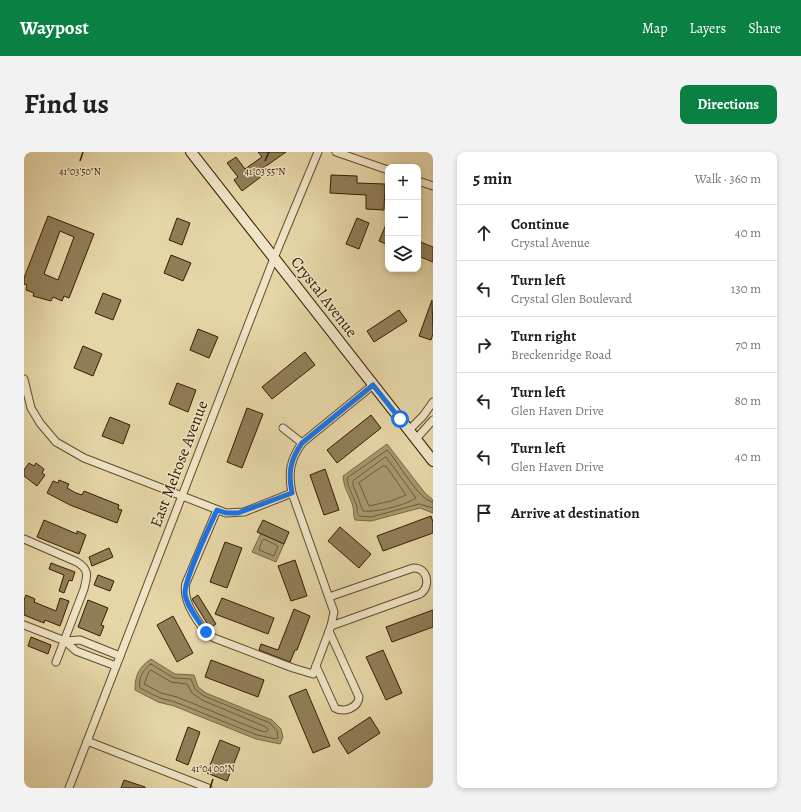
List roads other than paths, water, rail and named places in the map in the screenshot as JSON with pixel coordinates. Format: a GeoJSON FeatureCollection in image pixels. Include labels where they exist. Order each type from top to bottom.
{"type":"FeatureCollection","features":[{"type":"Feature","properties":{"kind":"street","name":"Crystal Avenue"},"geometry":{"type":"LineString","coordinates":[[191,152],[433,461]]}},
{"type":"Feature","properties":{"kind":"street","name":"East Melrose Avenue"},"geometry":{"type":"LineString","coordinates":[[69,788],[274,258],[318,152]]}},
{"type":"Feature","properties":{"kind":"street"},"geometry":{"type":"LineString","coordinates":[[336,152],[385,169]]}},
{"type":"Feature","properties":{"kind":"street"},"geometry":{"type":"LineString","coordinates":[[421,182],[433,186]]}},
{"type":"Feature","properties":{"kind":"street"},"geometry":{"type":"LineString","coordinates":[[24,379],[26,392],[34,414],[56,442],[84,458],[226,513],[238,513],[292,493]]}},
{"type":"Feature","properties":{"kind":"street"},"geometry":{"type":"LineString","coordinates":[[217,510],[186,583],[185,593],[191,608],[206,632],[214,638],[313,674],[330,628],[334,612],[292,493],[290,468],[295,452],[302,443],[373,385]]}},
{"type":"Feature","properties":{"kind":"street"},"geometry":{"type":"LineString","coordinates":[[409,430],[433,402]]}},
{"type":"Feature","properties":{"kind":"street"},"geometry":{"type":"LineString","coordinates":[[416,439],[433,420]]}},
{"type":"Feature","properties":{"kind":"street"},"geometry":{"type":"LineString","coordinates":[[283,428],[302,443]]}},
{"type":"Feature","properties":{"kind":"street"},"geometry":{"type":"LineString","coordinates":[[24,539],[77,562],[85,569],[87,578],[84,589],[56,662]]}},
{"type":"Feature","properties":{"kind":"street"},"geometry":{"type":"LineString","coordinates":[[329,597],[413,568],[423,570],[427,581],[425,591],[420,594],[330,628]]}},
{"type":"Feature","properties":{"kind":"street"},"geometry":{"type":"LineString","coordinates":[[24,625],[65,640],[80,640],[120,656]]}},
{"type":"Feature","properties":{"kind":"street"},"geometry":{"type":"LineString","coordinates":[[316,666],[335,708],[339,711],[345,710],[355,706],[359,702],[359,697],[330,628]]}},
{"type":"Feature","properties":{"kind":"street"},"geometry":{"type":"LineString","coordinates":[[65,640],[76,651],[116,666]]}},
{"type":"Feature","properties":{"kind":"street"},"geometry":{"type":"LineString","coordinates":[[87,741],[208,788]]}},
{"type":"Feature","properties":{"kind":"water"},"geometry":{"type":"Polygon","coordinates":[[[387,444],[425,493],[433,500],[433,513],[420,508],[371,521],[355,520],[352,503],[343,476],[387,444]]]}},
{"type":"Feature","properties":{"kind":"water"},"geometry":{"type":"Polygon","coordinates":[[[261,533],[284,544],[276,562],[252,552],[261,533]]]}},
{"type":"Feature","properties":{"kind":"water"},"geometry":{"type":"Polygon","coordinates":[[[151,659],[175,674],[194,675],[198,687],[206,693],[272,720],[281,729],[283,737],[280,744],[256,739],[174,706],[158,702],[135,690],[138,672],[143,665],[151,659]]]}}]}
